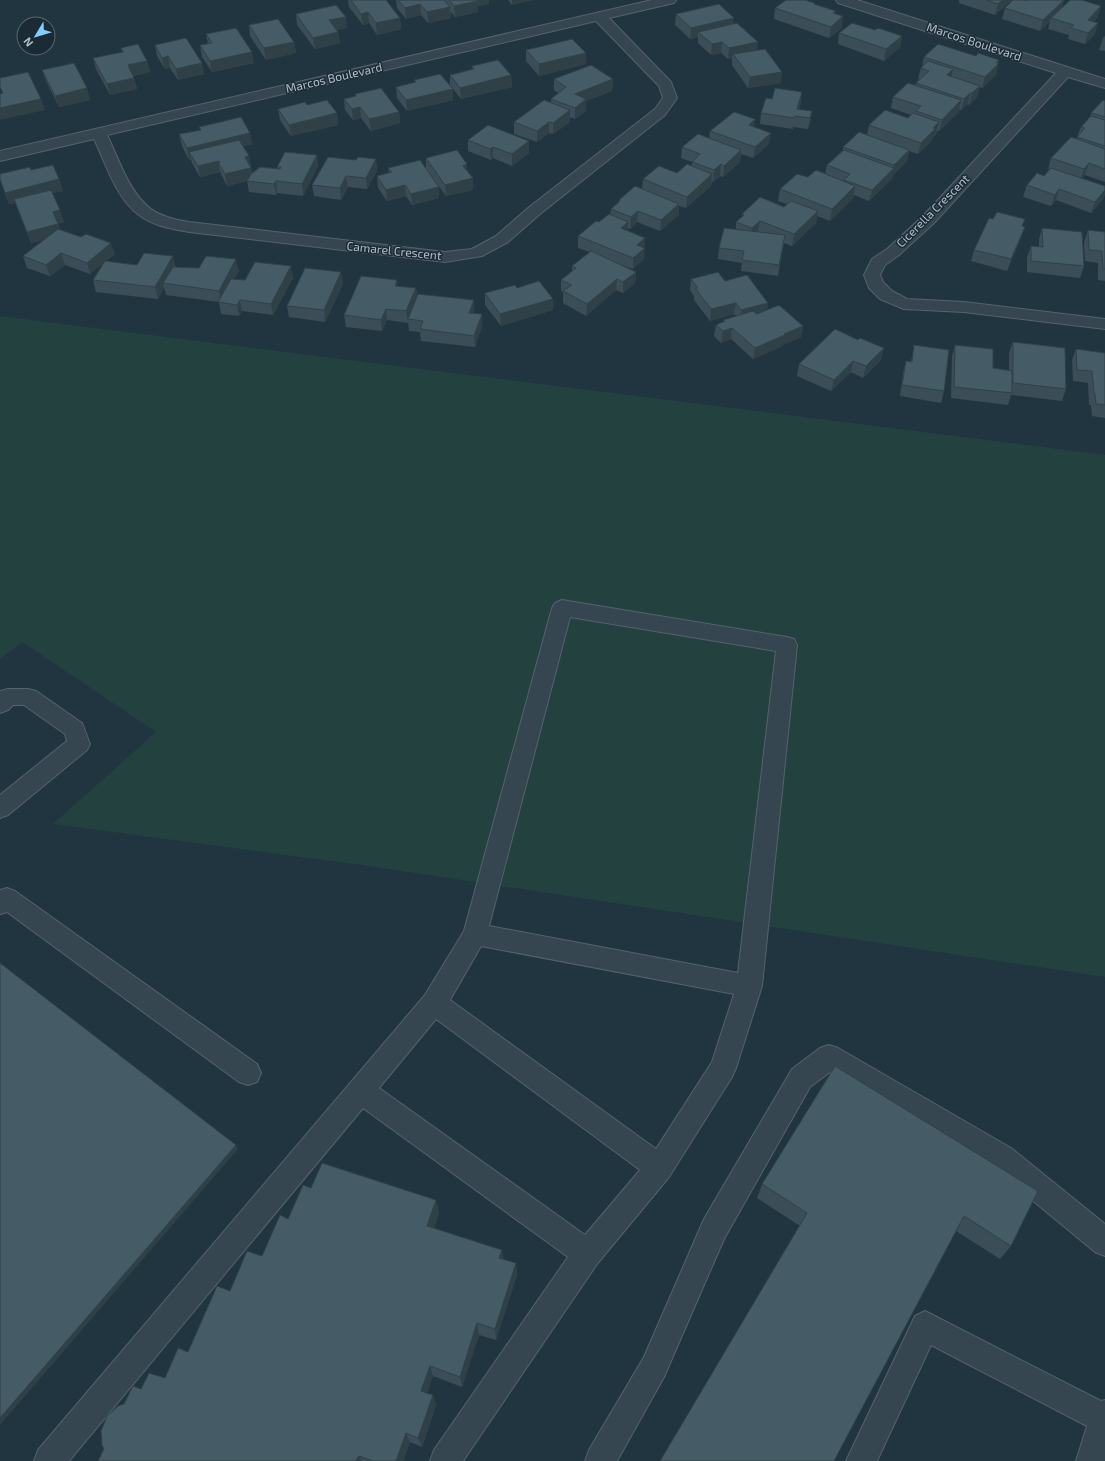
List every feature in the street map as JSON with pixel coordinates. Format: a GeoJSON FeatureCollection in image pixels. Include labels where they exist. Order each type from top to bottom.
{"type":"FeatureCollection","features":[{"type":"Feature","properties":{"kind":"street","name":"Marcos Boulevard"},"geometry":{"type":"LineString","coordinates":[[0,156],[669,0]]}},
{"type":"Feature","properties":{"kind":"street","name":"Marcos Boulevard"},"geometry":{"type":"LineString","coordinates":[[843,0],[1105,84]]}},
{"type":"Feature","properties":{"kind":"street","name":"Camarel Crescent"},"geometry":{"type":"LineString","coordinates":[[99,134],[130,197],[145,212],[165,222],[189,227],[445,257],[476,253],[502,239],[534,211],[660,112],[670,98],[666,85],[599,16]]}},
{"type":"Feature","properties":{"kind":"street","name":"Cicerella Crescent"},"geometry":{"type":"LineString","coordinates":[[1066,71],[928,220],[893,252],[878,262],[872,275],[874,284],[886,295],[904,304],[964,308],[1105,324]]}},
{"type":"Feature","properties":{"kind":"street"},"geometry":{"type":"LineString","coordinates":[[49,1461],[434,1003],[475,934],[562,608],[787,644],[749,986],[723,1068],[659,1168],[587,1254],[445,1461]]}},
{"type":"Feature","properties":{"kind":"street"},"geometry":{"type":"LineString","coordinates":[[0,704],[8,697],[28,697],[74,729],[79,744],[0,808]]}},
{"type":"Feature","properties":{"kind":"street"},"geometry":{"type":"LineString","coordinates":[[0,904],[7,898],[248,1073]]}},
{"type":"Feature","properties":{"kind":"street"},"geometry":{"type":"LineString","coordinates":[[475,934],[749,986]]}},
{"type":"Feature","properties":{"kind":"street"},"geometry":{"type":"LineString","coordinates":[[434,1003],[659,1168]]}},
{"type":"Feature","properties":{"kind":"street"},"geometry":{"type":"LineString","coordinates":[[600,1461],[654,1367],[718,1222],[801,1078],[829,1057],[1001,1157],[1105,1242]]}},
{"type":"Feature","properties":{"kind":"street"},"geometry":{"type":"LineString","coordinates":[[356,1096],[587,1254]]}},
{"type":"Feature","properties":{"kind":"street"},"geometry":{"type":"LineString","coordinates":[[861,1461],[925,1326],[1104,1417],[1091,1461]]}},
{"type":"Feature","properties":{"kind":"green space"},"geometry":{"type":"Polygon","coordinates":[[[0,316],[1105,455],[1105,977],[362,865],[53,824],[156,732],[22,642],[0,659],[0,316]]]}},
{"type":"Feature","properties":{"kind":"building"},"geometry":{"type":"Polygon","coordinates":[[[351,0],[386,0],[400,18],[376,23],[368,12],[361,14],[351,0]]]}},
{"type":"Feature","properties":{"kind":"building"},"geometry":{"type":"Polygon","coordinates":[[[398,0],[444,0],[450,7],[427,12],[420,4],[405,8],[398,0]]]}},
{"type":"Feature","properties":{"kind":"building"},"geometry":{"type":"Polygon","coordinates":[[[449,0],[477,0],[478,1],[454,6],[449,0]]]}},
{"type":"Feature","properties":{"kind":"building"},"geometry":{"type":"Polygon","coordinates":[[[786,0],[805,0],[836,11],[833,13],[843,16],[831,27],[775,8],[786,0]]]}},
{"type":"Feature","properties":{"kind":"building"},"geometry":{"type":"Polygon","coordinates":[[[986,0],[1002,0],[998,4],[986,0]]]}},
{"type":"Feature","properties":{"kind":"building"},"geometry":{"type":"Polygon","coordinates":[[[1013,0],[1064,0],[1043,20],[1005,8],[1013,0]]]}},
{"type":"Feature","properties":{"kind":"building"},"geometry":{"type":"Polygon","coordinates":[[[1070,0],[1082,0],[1101,6],[1088,20],[1098,23],[1088,33],[1071,28],[1074,25],[1051,18],[1070,0]]]}},
{"type":"Feature","properties":{"kind":"building"},"geometry":{"type":"Polygon","coordinates":[[[719,4],[734,18],[691,28],[676,14],[719,4]]]}},
{"type":"Feature","properties":{"kind":"building"},"geometry":{"type":"Polygon","coordinates":[[[336,5],[346,17],[329,20],[338,32],[313,38],[296,14],[336,5]]]}},
{"type":"Feature","properties":{"kind":"building"},"geometry":{"type":"Polygon","coordinates":[[[278,19],[294,42],[264,48],[249,25],[278,19]]]}},
{"type":"Feature","properties":{"kind":"building"},"geometry":{"type":"Polygon","coordinates":[[[737,23],[758,42],[729,48],[722,42],[712,44],[698,32],[737,23]]]}},
{"type":"Feature","properties":{"kind":"building"},"geometry":{"type":"Polygon","coordinates":[[[852,23],[875,30],[878,28],[902,36],[886,49],[839,33],[852,23]]]}},
{"type":"Feature","properties":{"kind":"building"},"geometry":{"type":"Polygon","coordinates":[[[236,28],[252,52],[210,61],[200,45],[212,43],[206,34],[236,28]]]}},
{"type":"Feature","properties":{"kind":"building"},"geometry":{"type":"Polygon","coordinates":[[[186,38],[202,63],[176,69],[168,56],[162,58],[155,45],[186,38]]]}},
{"type":"Feature","properties":{"kind":"building"},"geometry":{"type":"Polygon","coordinates":[[[572,39],[586,53],[539,64],[526,50],[572,39]]]}},
{"type":"Feature","properties":{"kind":"building"},"geometry":{"type":"Polygon","coordinates":[[[138,44],[147,61],[128,65],[134,78],[107,84],[93,58],[123,52],[121,48],[138,44]]]}},
{"type":"Feature","properties":{"kind":"building"},"geometry":{"type":"Polygon","coordinates":[[[938,44],[976,56],[978,53],[999,60],[996,63],[999,63],[985,77],[924,57],[938,44]]]}},
{"type":"Feature","properties":{"kind":"building"},"geometry":{"type":"Polygon","coordinates":[[[765,49],[782,72],[750,77],[733,54],[765,49]]]}},
{"type":"Feature","properties":{"kind":"building"},"geometry":{"type":"Polygon","coordinates":[[[498,60],[511,75],[460,88],[450,75],[474,69],[472,66],[498,60]]]}},
{"type":"Feature","properties":{"kind":"building"},"geometry":{"type":"Polygon","coordinates":[[[928,61],[953,69],[947,75],[980,86],[964,99],[916,83],[929,71],[921,68],[928,61]]]}},
{"type":"Feature","properties":{"kind":"building"},"geometry":{"type":"Polygon","coordinates":[[[74,63],[87,88],[55,96],[42,70],[74,63]]]}},
{"type":"Feature","properties":{"kind":"building"},"geometry":{"type":"Polygon","coordinates":[[[591,65],[613,79],[575,94],[586,99],[575,108],[551,99],[566,87],[554,79],[591,65]]]}},
{"type":"Feature","properties":{"kind":"building"},"geometry":{"type":"Polygon","coordinates":[[[28,72],[41,99],[0,108],[0,94],[3,93],[0,87],[0,78],[28,72]]]}},
{"type":"Feature","properties":{"kind":"building"},"geometry":{"type":"Polygon","coordinates":[[[440,74],[453,89],[406,100],[396,87],[416,82],[414,80],[440,74]]]}},
{"type":"Feature","properties":{"kind":"building"},"geometry":{"type":"Polygon","coordinates":[[[908,83],[961,100],[942,120],[916,111],[921,106],[893,97],[908,83]]]}},
{"type":"Feature","properties":{"kind":"building"},"geometry":{"type":"Polygon","coordinates":[[[381,88],[399,112],[369,119],[360,107],[352,109],[344,99],[356,96],[355,94],[381,88]]]}},
{"type":"Feature","properties":{"kind":"building"},"geometry":{"type":"Polygon","coordinates":[[[775,88],[802,92],[797,109],[812,111],[810,118],[795,116],[794,118],[761,113],[766,98],[772,99],[775,88]]]}},
{"type":"Feature","properties":{"kind":"building"},"geometry":{"type":"Polygon","coordinates":[[[327,100],[337,113],[289,125],[278,109],[305,102],[307,105],[327,100]]]}},
{"type":"Feature","properties":{"kind":"building"},"geometry":{"type":"Polygon","coordinates":[[[544,100],[570,110],[553,123],[549,122],[537,131],[514,122],[544,100]]]}},
{"type":"Feature","properties":{"kind":"building"},"geometry":{"type":"Polygon","coordinates":[[[1103,100],[1105,101],[1105,117],[1091,113],[1103,100]]]}},
{"type":"Feature","properties":{"kind":"building"},"geometry":{"type":"Polygon","coordinates":[[[885,110],[908,118],[913,113],[939,122],[933,128],[935,129],[921,143],[869,125],[885,110]]]}},
{"type":"Feature","properties":{"kind":"building"},"geometry":{"type":"Polygon","coordinates":[[[734,112],[755,119],[749,125],[771,133],[755,147],[710,131],[734,112]]]}},
{"type":"Feature","properties":{"kind":"building"},"geometry":{"type":"Polygon","coordinates":[[[1091,116],[1105,120],[1105,146],[1077,137],[1085,128],[1081,127],[1091,116]]]}},
{"type":"Feature","properties":{"kind":"building"},"geometry":{"type":"Polygon","coordinates":[[[241,117],[250,133],[187,148],[179,134],[201,130],[199,127],[241,117]]]}},
{"type":"Feature","properties":{"kind":"building"},"geometry":{"type":"Polygon","coordinates":[[[488,125],[529,141],[512,154],[493,147],[490,149],[468,140],[488,125]]]}},
{"type":"Feature","properties":{"kind":"building"},"geometry":{"type":"Polygon","coordinates":[[[859,132],[909,150],[894,165],[843,147],[859,132]]]}},
{"type":"Feature","properties":{"kind":"building"},"geometry":{"type":"Polygon","coordinates":[[[698,134],[741,150],[724,166],[721,164],[714,170],[692,162],[700,154],[682,147],[698,134]]]}},
{"type":"Feature","properties":{"kind":"building"},"geometry":{"type":"Polygon","coordinates":[[[1071,137],[1105,149],[1105,169],[1089,163],[1084,169],[1051,158],[1071,137]]]}},
{"type":"Feature","properties":{"kind":"building"},"geometry":{"type":"Polygon","coordinates":[[[239,140],[249,156],[245,157],[251,168],[225,174],[218,162],[220,162],[219,161],[198,166],[189,152],[239,140]]]}},
{"type":"Feature","properties":{"kind":"building"},"geometry":{"type":"Polygon","coordinates":[[[457,150],[467,164],[463,166],[473,178],[445,185],[426,158],[457,150]]]}},
{"type":"Feature","properties":{"kind":"building"},"geometry":{"type":"Polygon","coordinates":[[[844,150],[894,168],[872,190],[844,180],[850,174],[827,165],[844,150]]]}},
{"type":"Feature","properties":{"kind":"building"},"geometry":{"type":"Polygon","coordinates":[[[285,152],[317,155],[302,184],[276,181],[274,184],[247,181],[251,174],[260,167],[280,169],[281,167],[277,167],[285,152]]]}},
{"type":"Feature","properties":{"kind":"building"},"geometry":{"type":"Polygon","coordinates":[[[328,157],[356,160],[358,157],[376,159],[366,178],[346,176],[340,188],[312,185],[328,157]]]}},
{"type":"Feature","properties":{"kind":"building"},"geometry":{"type":"Polygon","coordinates":[[[420,160],[439,187],[411,194],[405,185],[386,190],[377,176],[392,172],[388,168],[420,160]]]}},
{"type":"Feature","properties":{"kind":"building"},"geometry":{"type":"Polygon","coordinates":[[[687,164],[712,174],[687,197],[643,179],[659,166],[677,173],[687,164]]]}},
{"type":"Feature","properties":{"kind":"building"},"geometry":{"type":"Polygon","coordinates":[[[53,165],[59,179],[5,193],[0,179],[0,174],[30,167],[31,170],[53,165]]]}},
{"type":"Feature","properties":{"kind":"building"},"geometry":{"type":"Polygon","coordinates":[[[1051,168],[1105,186],[1105,190],[1095,202],[1059,189],[1055,195],[1027,185],[1037,173],[1044,176],[1051,168]]]}},
{"type":"Feature","properties":{"kind":"building"},"geometry":{"type":"Polygon","coordinates":[[[816,170],[855,186],[832,209],[780,189],[797,174],[808,177],[816,170]]]}},
{"type":"Feature","properties":{"kind":"building"},"geometry":{"type":"Polygon","coordinates":[[[635,186],[679,204],[661,220],[638,211],[631,217],[611,209],[635,186]]]}},
{"type":"Feature","properties":{"kind":"building"},"geometry":{"type":"Polygon","coordinates":[[[51,190],[60,210],[53,212],[58,224],[27,232],[14,199],[51,190]]]}},
{"type":"Feature","properties":{"kind":"building"},"geometry":{"type":"Polygon","coordinates":[[[760,197],[784,207],[791,201],[818,211],[794,234],[760,221],[752,228],[736,222],[744,215],[742,214],[760,197]]]}},
{"type":"Feature","properties":{"kind":"building"},"geometry":{"type":"Polygon","coordinates":[[[997,212],[1025,219],[1022,226],[1025,227],[1011,259],[974,250],[989,218],[993,219],[997,212]]]}},
{"type":"Feature","properties":{"kind":"building"},"geometry":{"type":"Polygon","coordinates":[[[609,214],[628,222],[621,228],[645,238],[637,245],[645,248],[633,258],[578,236],[596,221],[599,222],[609,214]]]}},
{"type":"Feature","properties":{"kind":"building"},"geometry":{"type":"Polygon","coordinates":[[[724,228],[785,235],[779,265],[742,260],[744,251],[719,248],[724,228]]]}},
{"type":"Feature","properties":{"kind":"building"},"geometry":{"type":"Polygon","coordinates":[[[1042,228],[1082,232],[1084,266],[1031,261],[1031,246],[1043,247],[1042,228]]]}},
{"type":"Feature","properties":{"kind":"building"},"geometry":{"type":"Polygon","coordinates":[[[58,229],[81,237],[86,234],[111,243],[87,263],[61,253],[46,265],[23,256],[58,229]]]}},
{"type":"Feature","properties":{"kind":"building"},"geometry":{"type":"Polygon","coordinates":[[[1088,230],[1105,232],[1105,269],[1103,269],[1102,251],[1089,250],[1088,230]]]}},
{"type":"Feature","properties":{"kind":"building"},"geometry":{"type":"Polygon","coordinates":[[[591,251],[636,272],[623,282],[617,279],[587,304],[563,291],[572,285],[561,280],[576,268],[572,266],[591,251]]]}},
{"type":"Feature","properties":{"kind":"building"},"geometry":{"type":"Polygon","coordinates":[[[144,253],[173,256],[155,287],[93,280],[105,261],[137,265],[144,253]]]}},
{"type":"Feature","properties":{"kind":"building"},"geometry":{"type":"Polygon","coordinates":[[[206,256],[236,259],[219,291],[163,283],[173,267],[199,268],[206,256]]]}},
{"type":"Feature","properties":{"kind":"building"},"geometry":{"type":"Polygon","coordinates":[[[255,262],[291,266],[271,304],[240,300],[237,305],[218,302],[231,279],[245,280],[255,262]]]}},
{"type":"Feature","properties":{"kind":"building"},"geometry":{"type":"Polygon","coordinates":[[[305,268],[341,272],[324,310],[287,306],[305,268]]]}},
{"type":"Feature","properties":{"kind":"building"},"geometry":{"type":"Polygon","coordinates":[[[718,272],[725,281],[747,275],[768,303],[741,310],[736,303],[711,309],[695,288],[698,288],[691,279],[718,272]]]}},
{"type":"Feature","properties":{"kind":"building"},"geometry":{"type":"Polygon","coordinates":[[[361,276],[397,280],[395,286],[416,288],[406,311],[386,309],[381,320],[344,315],[361,276]]]}},
{"type":"Feature","properties":{"kind":"building"},"geometry":{"type":"Polygon","coordinates":[[[539,281],[553,299],[500,314],[485,293],[515,285],[517,288],[539,281]]]}},
{"type":"Feature","properties":{"kind":"building"},"geometry":{"type":"Polygon","coordinates":[[[418,294],[474,300],[469,313],[482,314],[474,336],[420,329],[423,321],[408,319],[418,294]]]}},
{"type":"Feature","properties":{"kind":"building"},"geometry":{"type":"Polygon","coordinates":[[[779,305],[803,326],[755,348],[732,328],[723,331],[716,325],[725,321],[723,320],[753,311],[757,314],[779,305]]]}},
{"type":"Feature","properties":{"kind":"building"},"geometry":{"type":"Polygon","coordinates":[[[835,329],[858,340],[860,338],[884,348],[866,366],[853,361],[834,380],[799,364],[835,329]]]}},
{"type":"Feature","properties":{"kind":"building"},"geometry":{"type":"Polygon","coordinates":[[[1013,342],[1065,348],[1066,389],[1013,383],[1013,342]]]}},
{"type":"Feature","properties":{"kind":"building"},"geometry":{"type":"Polygon","coordinates":[[[914,345],[949,350],[944,391],[902,385],[906,361],[912,362],[914,345]]]}},
{"type":"Feature","properties":{"kind":"building"},"geometry":{"type":"Polygon","coordinates":[[[955,345],[993,349],[993,368],[1012,371],[1012,393],[954,387],[955,345]]]}},
{"type":"Feature","properties":{"kind":"building"},"geometry":{"type":"Polygon","coordinates":[[[1076,349],[1105,353],[1105,405],[1096,404],[1092,371],[1077,370],[1076,349]]]}},
{"type":"Feature","properties":{"kind":"building"},"geometry":{"type":"Polygon","coordinates":[[[0,963],[236,1145],[0,1418],[0,963]]]}},
{"type":"Feature","properties":{"kind":"building"},"geometry":{"type":"Polygon","coordinates":[[[835,1066],[1038,1191],[1011,1246],[964,1216],[834,1461],[660,1461],[807,1213],[762,1184],[835,1066]]]}},
{"type":"Feature","properties":{"kind":"building"},"geometry":{"type":"Polygon","coordinates":[[[322,1163],[436,1200],[427,1226],[502,1250],[499,1258],[516,1263],[495,1329],[477,1323],[460,1377],[430,1366],[421,1391],[433,1395],[418,1438],[406,1433],[396,1461],[373,1461],[359,1456],[355,1461],[98,1461],[104,1449],[102,1445],[101,1431],[107,1416],[118,1406],[124,1404],[133,1386],[141,1389],[149,1373],[165,1378],[178,1348],[188,1352],[217,1286],[230,1291],[247,1251],[262,1256],[280,1215],[288,1219],[303,1185],[311,1188],[322,1163]]]}}]}
